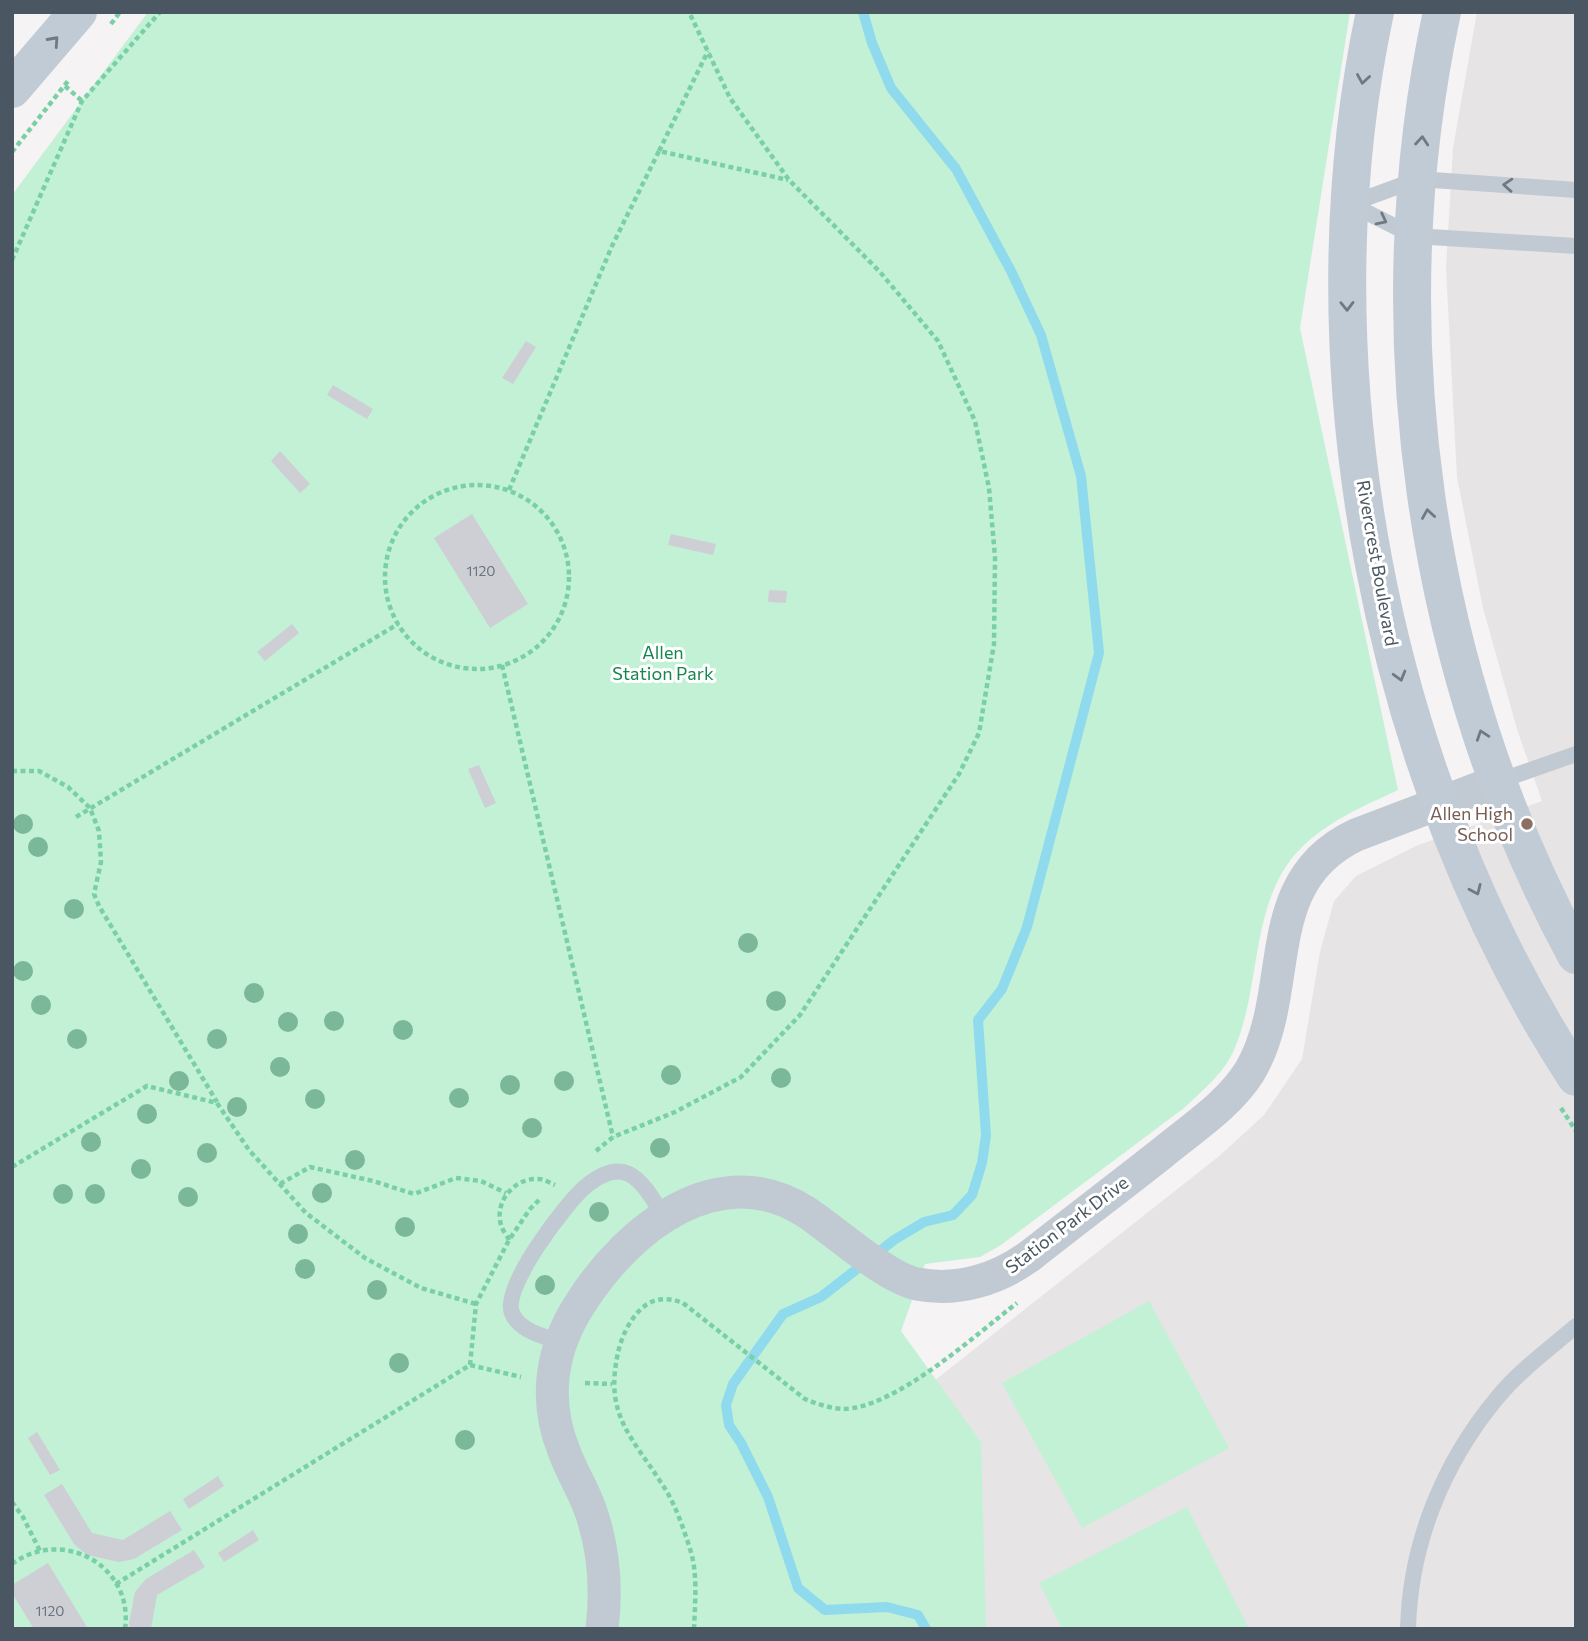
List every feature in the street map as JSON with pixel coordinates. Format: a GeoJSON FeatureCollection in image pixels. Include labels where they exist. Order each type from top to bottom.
{"type":"FeatureCollection","features":[{"type":"Feature","properties":{"kind":"street"},"geometry":{"type":"LineString","coordinates":[[18,72],[78,12]]}},
{"type":"Feature","properties":{"kind":"street","name":"Rivercrest Boulevard"},"geometry":{"type":"LineString","coordinates":[[1375,12],[1354,149],[1347,301],[1348,339],[1363,493],[1378,583],[1395,658],[1439,802],[1499,942],[1576,1077]]}},
{"type":"Feature","properties":{"kind":"street"},"geometry":{"type":"LineString","coordinates":[[1442,12],[1430,76],[1414,236],[1413,355],[1425,493],[1451,627],[1470,698],[1498,782],[1530,861],[1576,955]]}},
{"type":"Feature","properties":{"kind":"street","name":"Station Park Drive"},"geometry":{"type":"LineString","coordinates":[[602,1629],[605,1590],[600,1546],[590,1508],[563,1449],[553,1408],[553,1367],[576,1310],[597,1279],[636,1237],[663,1215],[692,1201],[722,1194],[748,1194],[774,1198],[797,1207],[894,1274],[917,1284],[974,1283],[1004,1273],[1031,1255],[1215,1110],[1241,1084],[1256,1060],[1272,1012],[1290,909],[1309,871],[1322,856],[1340,842],[1439,802],[1498,782]]}},
{"type":"Feature","properties":{"kind":"lane"},"geometry":{"type":"LineString","coordinates":[[1351,204],[1418,179],[1576,190]]}},
{"type":"Feature","properties":{"kind":"lane"},"geometry":{"type":"LineString","coordinates":[[1351,204],[1414,236],[1576,246]]}},
{"type":"Feature","properties":{"kind":"lane"},"geometry":{"type":"LineString","coordinates":[[1498,782],[1576,754]]}},
{"type":"Feature","properties":{"kind":"lane"},"geometry":{"type":"LineString","coordinates":[[561,1342],[527,1329],[512,1315],[510,1308],[519,1278],[548,1231],[571,1202],[594,1180],[612,1172],[622,1172],[630,1175],[644,1188],[663,1215]]}},
{"type":"Feature","properties":{"kind":"lane"},"geometry":{"type":"LineString","coordinates":[[1408,1629],[1410,1592],[1417,1556],[1434,1502],[1454,1461],[1497,1397],[1531,1363],[1576,1326]]}},
{"type":"Feature","properties":{"kind":"path"},"geometry":{"type":"LineString","coordinates":[[12,260],[82,100],[160,12]]}},
{"type":"Feature","properties":{"kind":"path"},"geometry":{"type":"LineString","coordinates":[[502,665],[613,1137],[675,1112],[741,1077],[800,1015],[959,774],[979,733],[995,644],[995,557],[989,488],[975,421],[938,341],[880,272],[789,180],[730,98],[689,12]]}},
{"type":"Feature","properties":{"kind":"path"},"geometry":{"type":"LineString","coordinates":[[509,490],[612,246],[708,51]]}},
{"type":"Feature","properties":{"kind":"path"},"geometry":{"type":"LineString","coordinates":[[65,86],[82,100]]}},
{"type":"Feature","properties":{"kind":"path"},"geometry":{"type":"LineString","coordinates":[[659,151],[789,180]]}},
{"type":"Feature","properties":{"kind":"path"},"geometry":{"type":"LineString","coordinates":[[479,483],[509,490],[535,503],[555,525],[567,552],[570,584],[562,614],[545,641],[520,660],[489,669],[458,668],[428,656],[404,636],[398,624],[389,608],[383,579],[388,550],[401,522],[422,501],[449,488],[479,483]]}},
{"type":"Feature","properties":{"kind":"path"},"geometry":{"type":"LineString","coordinates":[[76,817],[398,624]]}},
{"type":"Feature","properties":{"kind":"path"},"geometry":{"type":"LineString","coordinates":[[12,771],[39,771],[68,787],[90,808],[99,831],[101,862],[94,894],[99,906],[217,1103],[249,1150],[306,1213],[365,1258],[421,1288],[476,1304],[470,1365],[116,1584]]}},
{"type":"Feature","properties":{"kind":"path"},"geometry":{"type":"LineString","coordinates":[[12,1167],[147,1086],[217,1103]]}},
{"type":"Feature","properties":{"kind":"path"},"geometry":{"type":"LineString","coordinates":[[280,1184],[310,1167],[373,1181],[415,1194],[456,1178],[481,1181],[506,1194]]}},
{"type":"Feature","properties":{"kind":"path"},"geometry":{"type":"LineString","coordinates":[[509,1240],[501,1225],[500,1209],[506,1194],[521,1182],[539,1179],[556,1185]]}},
{"type":"Feature","properties":{"kind":"path"},"geometry":{"type":"LineString","coordinates":[[694,1629],[695,1582],[692,1553],[664,1486],[632,1440],[619,1414],[612,1384],[620,1343],[641,1308],[654,1300],[669,1297],[683,1303],[778,1377]]}},
{"type":"Feature","properties":{"kind":"path"},"geometry":{"type":"LineString","coordinates":[[12,1502],[23,1517],[40,1551]]}},
{"type":"Feature","properties":{"kind":"path"},"geometry":{"type":"LineString","coordinates":[[12,1564],[23,1556],[46,1549],[69,1550],[92,1558],[110,1573],[122,1594],[127,1617],[125,1629]]}},
{"type":"Feature","properties":{"kind":"shaded area","name":"Allen High School"},"geometry":{"type":"Polygon","coordinates":[[[1477,12],[1576,12],[1576,1629],[799,1629],[892,1414],[1218,1157],[1264,1115],[1302,1059],[1320,952],[1334,901],[1356,876],[1416,846],[1542,801],[1517,729],[1483,608],[1457,477],[1446,268],[1453,148],[1477,12]]]}},
{"type":"Feature","properties":{"kind":"green space","name":"Allen Station Park"},"geometry":{"type":"Polygon","coordinates":[[[148,12],[1350,12],[1300,328],[1398,790],[1324,829],[1302,847],[1285,868],[1264,918],[1242,1027],[1229,1060],[1211,1082],[1184,1108],[1001,1245],[980,1257],[925,1264],[901,1331],[981,1442],[986,1629],[12,1629],[12,195],[148,12]]]}},
{"type":"Feature","properties":{"kind":"green space"},"geometry":{"type":"Polygon","coordinates":[[[1149,1301],[1229,1448],[1082,1528],[1002,1383],[1149,1301]]]}},
{"type":"Feature","properties":{"kind":"green space"},"geometry":{"type":"Polygon","coordinates":[[[1187,1507],[1249,1629],[1062,1629],[1039,1583],[1187,1507]]]}},
{"type":"Feature","properties":{"kind":"building"},"geometry":{"type":"Polygon","coordinates":[[[526,341],[536,347],[513,384],[502,378],[526,341]]]}},
{"type":"Feature","properties":{"kind":"building"},"geometry":{"type":"Polygon","coordinates":[[[333,385],[373,409],[367,419],[327,395],[333,385]]]}},
{"type":"Feature","properties":{"kind":"building"},"geometry":{"type":"Polygon","coordinates":[[[280,451],[310,484],[300,493],[271,461],[280,451]]]}},
{"type":"Feature","properties":{"kind":"building"},"geometry":{"type":"Polygon","coordinates":[[[472,514],[528,604],[490,628],[434,538],[472,514]]]}},
{"type":"Feature","properties":{"kind":"building"},"geometry":{"type":"Polygon","coordinates":[[[671,534],[716,544],[713,555],[668,545],[671,534]]]}},
{"type":"Feature","properties":{"kind":"building"},"geometry":{"type":"Polygon","coordinates":[[[769,590],[787,591],[786,603],[768,602],[769,590]]]}},
{"type":"Feature","properties":{"kind":"building"},"geometry":{"type":"Polygon","coordinates":[[[292,624],[299,633],[265,661],[257,652],[292,624]]]}},
{"type":"Feature","properties":{"kind":"building"},"geometry":{"type":"Polygon","coordinates":[[[479,765],[496,803],[485,808],[468,769],[479,765]]]}},
{"type":"Feature","properties":{"kind":"building"},"geometry":{"type":"Polygon","coordinates":[[[37,1432],[60,1470],[50,1475],[28,1438],[37,1432]]]}},
{"type":"Feature","properties":{"kind":"building"},"geometry":{"type":"Polygon","coordinates":[[[218,1476],[224,1486],[189,1509],[183,1499],[218,1476]]]}},
{"type":"Feature","properties":{"kind":"building"},"geometry":{"type":"Polygon","coordinates":[[[62,1484],[92,1533],[123,1540],[170,1511],[182,1530],[134,1559],[119,1562],[87,1555],[74,1544],[44,1495],[62,1484]]]}},
{"type":"Feature","properties":{"kind":"building"},"geometry":{"type":"Polygon","coordinates":[[[253,1530],[259,1540],[224,1562],[218,1553],[253,1530]]]}},
{"type":"Feature","properties":{"kind":"building"},"geometry":{"type":"Polygon","coordinates":[[[194,1550],[205,1567],[157,1595],[151,1629],[130,1629],[135,1592],[146,1579],[194,1550]]]}},
{"type":"Feature","properties":{"kind":"building"},"geometry":{"type":"Polygon","coordinates":[[[48,1563],[88,1629],[34,1629],[12,1593],[12,1585],[48,1563]]]}},
{"type":"Feature","properties":{"kind":"waterway"},"geometry":{"type":"LineString","coordinates":[[863,12],[872,43],[891,88],[956,169],[1011,271],[1041,335],[1081,476],[1099,653],[1027,927],[1002,989],[978,1020],[986,1135],[982,1163],[972,1195],[953,1215],[924,1222],[894,1240],[821,1297],[783,1314],[733,1384],[726,1405],[729,1425],[768,1497],[798,1588],[825,1610],[887,1607],[918,1615],[926,1629]]}},
{"type":"Feature","properties":{"kind":"place","name":"Allen High School"},"geometry":{"type":"Point","coordinates":[1527,824]}}]}
